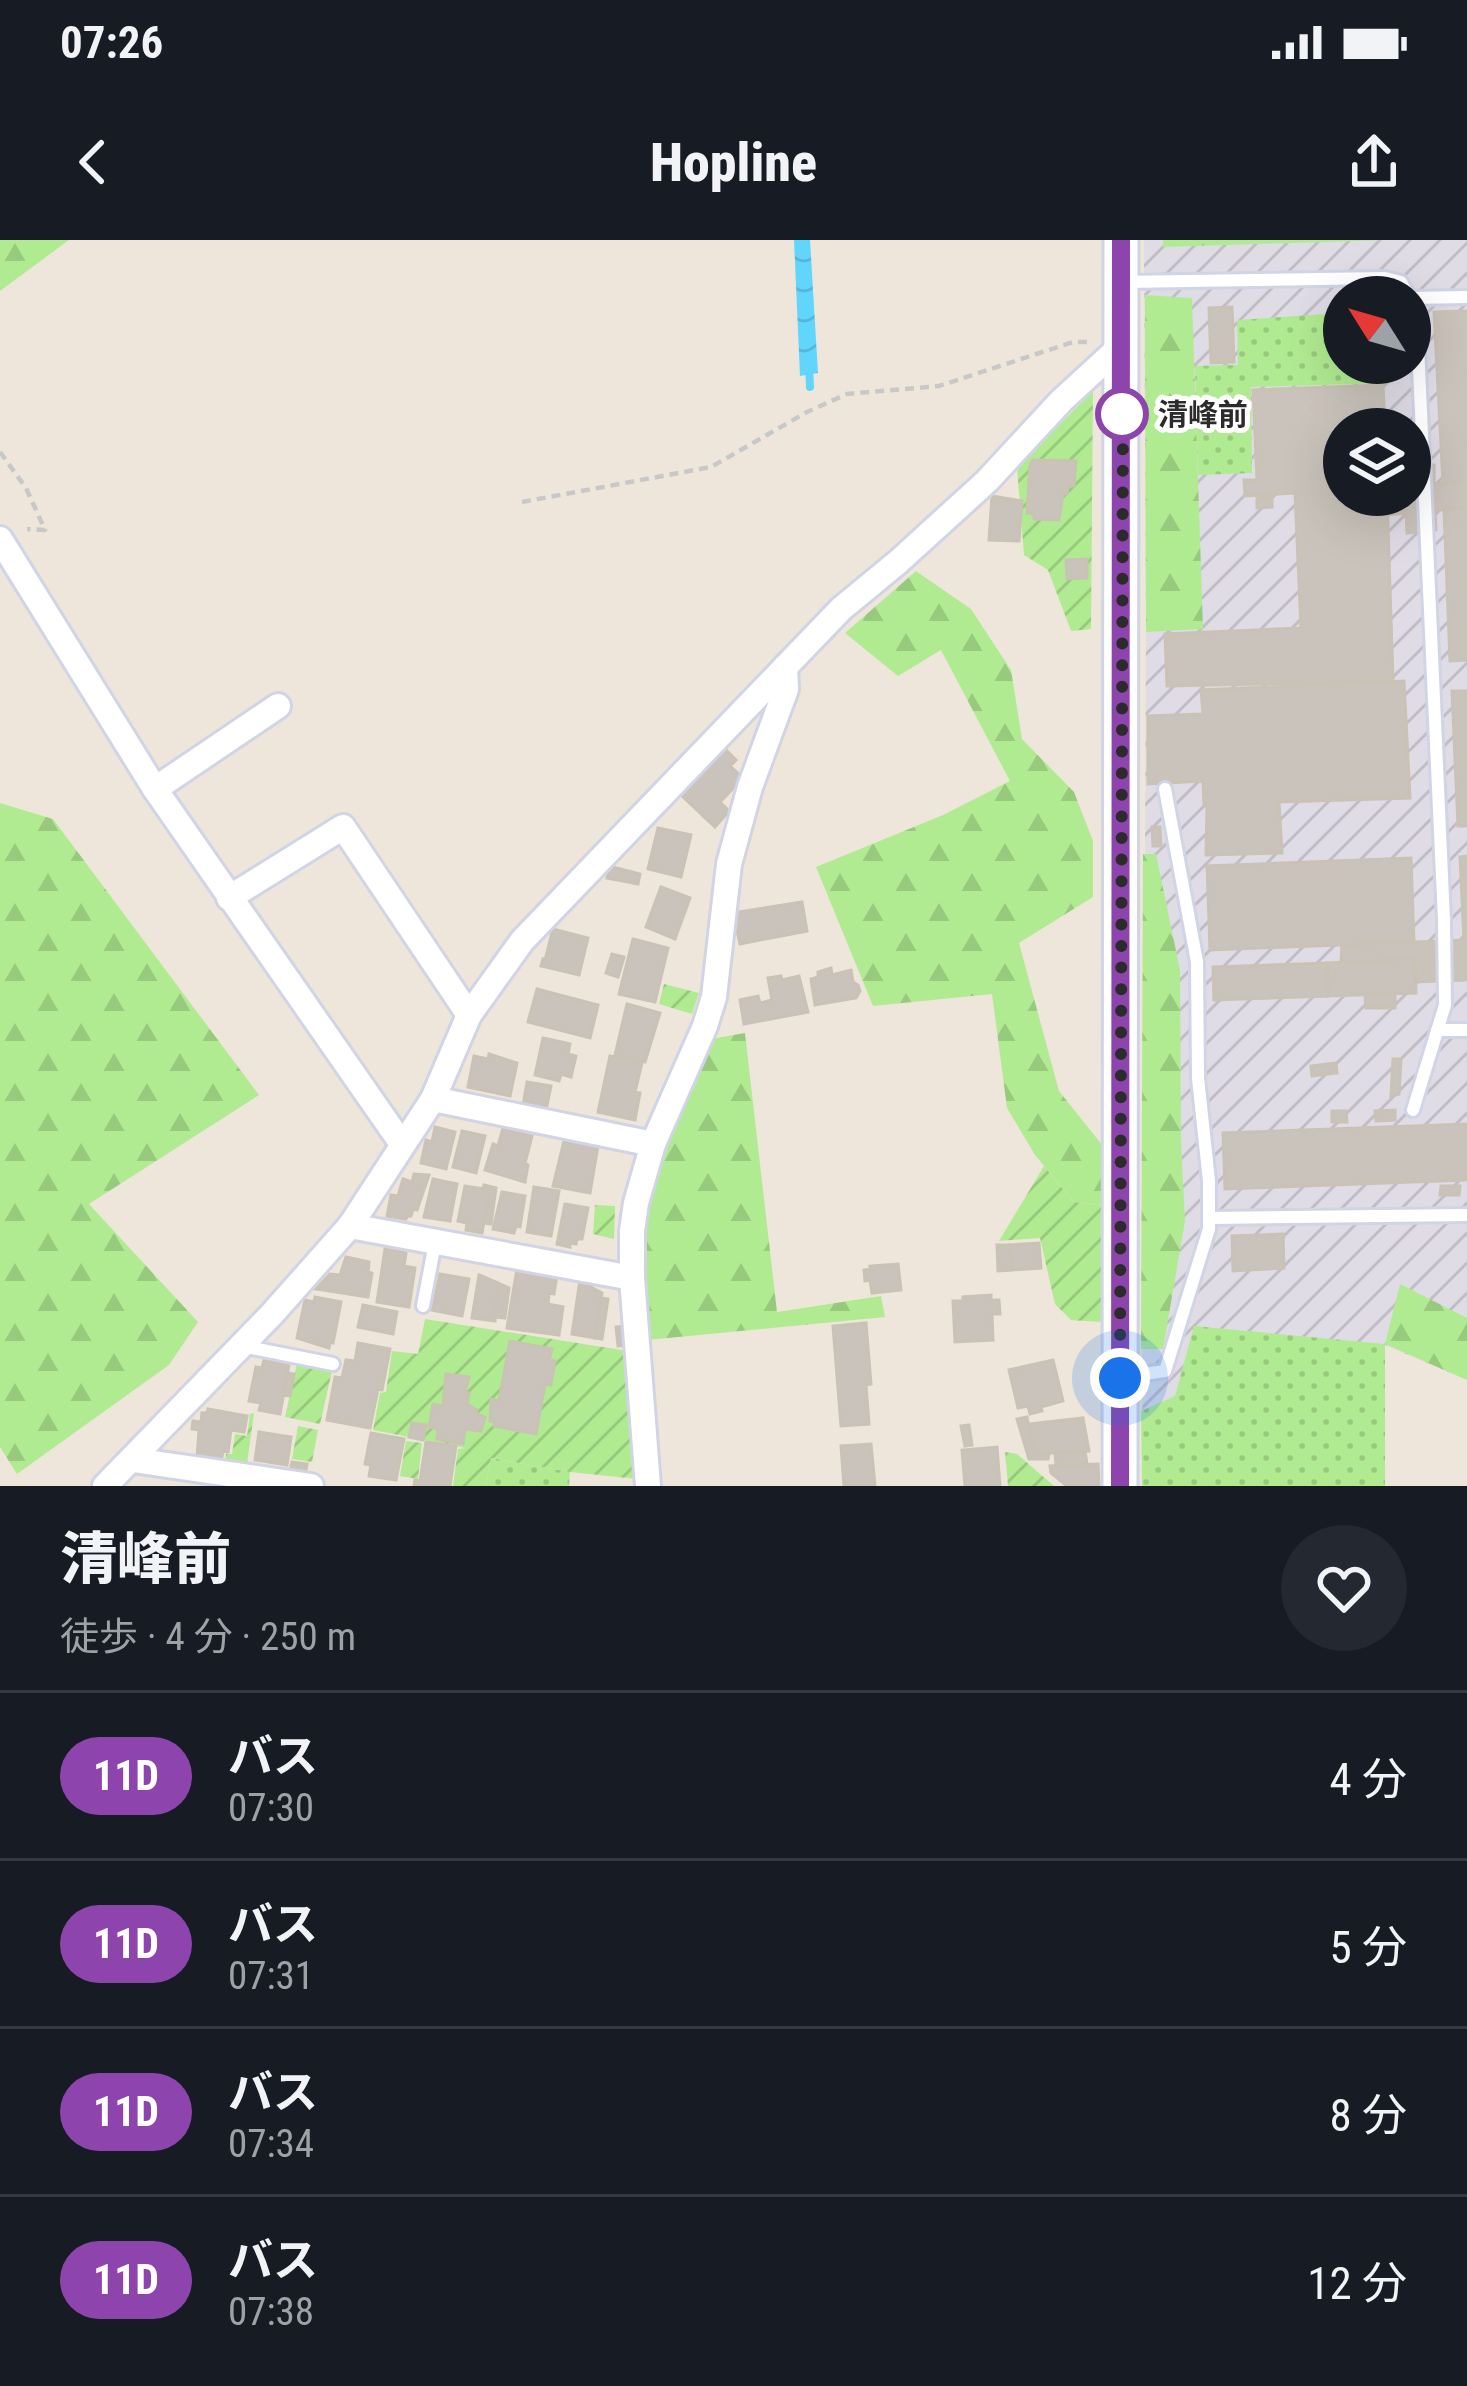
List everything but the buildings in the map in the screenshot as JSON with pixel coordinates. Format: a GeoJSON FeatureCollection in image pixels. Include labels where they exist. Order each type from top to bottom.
{"type":"FeatureCollection","features":[{"type":"Feature","properties":{"kind":"main road"},"geometry":{"type":"LineString","coordinates":[[1120,1486],[1121,240]]}},
{"type":"Feature","properties":{"kind":"street"},"geometry":{"type":"LineString","coordinates":[[105,1486],[242,1346],[350,1226],[433,1099],[469,1015],[522,941],[842,609],[987,481],[1060,401],[1123,344]]}},
{"type":"Feature","properties":{"kind":"street"},"geometry":{"type":"LineString","coordinates":[[11,534],[155,789],[402,1144]]}},
{"type":"Feature","properties":{"kind":"street"},"geometry":{"type":"LineString","coordinates":[[648,1486],[632,1278],[636,1203],[653,1144],[714,997],[728,864],[749,787],[786,689],[785,667]]}},
{"type":"Feature","properties":{"kind":"street"},"geometry":{"type":"LineString","coordinates":[[155,789],[278,706]]}},
{"type":"Feature","properties":{"kind":"street"},"geometry":{"type":"LineString","coordinates":[[229,898],[343,827],[469,1015]]}},
{"type":"Feature","properties":{"kind":"street"},"geometry":{"type":"LineString","coordinates":[[433,1099],[653,1144]]}},
{"type":"Feature","properties":{"kind":"street"},"geometry":{"type":"LineString","coordinates":[[350,1226],[632,1278]]}},
{"type":"Feature","properties":{"kind":"street"},"geometry":{"type":"LineString","coordinates":[[133,1460],[310,1486]]}},
{"type":"Feature","properties":{"kind":"lane"},"geometry":{"type":"LineString","coordinates":[[1122,282],[1323,279]]}},
{"type":"Feature","properties":{"kind":"lane"},"geometry":{"type":"LineString","coordinates":[[1431,298],[1467,297]]}},
{"type":"Feature","properties":{"kind":"lane"},"geometry":{"type":"LineString","coordinates":[[1413,1110],[1445,1004],[1420,384]]}},
{"type":"Feature","properties":{"kind":"lane"},"geometry":{"type":"LineString","coordinates":[[1120,1378],[1165,1371],[1209,1229],[1198,1078],[1197,962],[1165,789]]}},
{"type":"Feature","properties":{"kind":"lane"},"geometry":{"type":"LineString","coordinates":[[1437,1030],[1467,1030]]}},
{"type":"Feature","properties":{"kind":"lane"},"geometry":{"type":"LineString","coordinates":[[1209,1219],[1467,1215]]}},
{"type":"Feature","properties":{"kind":"lane"},"geometry":{"type":"LineString","coordinates":[[423,1306],[435,1241]]}},
{"type":"Feature","properties":{"kind":"lane"},"geometry":{"type":"LineString","coordinates":[[242,1346],[333,1364]]}},
{"type":"Feature","properties":{"kind":"path"},"geometry":{"type":"LineString","coordinates":[[522,502],[711,466],[847,394],[938,386],[1072,342],[1123,344]]}},
{"type":"Feature","properties":{"kind":"path"},"geometry":{"type":"LineString","coordinates":[[0,452],[26,488],[45,530],[11,534]]}},
{"type":"Feature","properties":{"kind":"shaded area"},"geometry":{"type":"Polygon","coordinates":[[[1144,240],[1467,240],[1467,1380],[1385,1345],[1385,1486],[1142,1486],[1144,240]]]}},
{"type":"Feature","properties":{"kind":"green space"},"geometry":{"type":"Polygon","coordinates":[[[0,240],[69,240],[0,291],[0,240]]]}},
{"type":"Feature","properties":{"kind":"green space"},"geometry":{"type":"Polygon","coordinates":[[[1163,240],[1388,240],[1163,247],[1163,240]]]}},
{"type":"Feature","properties":{"kind":"green space"},"geometry":{"type":"Polygon","coordinates":[[[1145,295],[1192,298],[1203,629],[1146,632],[1145,295]]]}},
{"type":"Feature","properties":{"kind":"green space"},"geometry":{"type":"Polygon","coordinates":[[[1323,314],[1323,384],[1356,384],[1251,387],[1252,473],[1198,475],[1195,366],[1238,365],[1237,320],[1323,314]]]}},
{"type":"Feature","properties":{"kind":"green space"},"geometry":{"type":"Polygon","coordinates":[[[1093,391],[1091,629],[1071,631],[1048,570],[1024,555],[1017,467],[1093,391]],[[1033,461],[1030,465],[1028,512],[1035,519],[1059,520],[1063,494],[1074,485],[1076,461],[1033,461]]]}},
{"type":"Feature","properties":{"kind":"green space"},"geometry":{"type":"Polygon","coordinates":[[[916,571],[971,609],[1011,670],[1022,739],[1074,792],[1093,841],[1093,897],[1019,943],[1059,1091],[1103,1146],[1104,1205],[1074,1202],[1035,1155],[1007,1108],[992,994],[873,1006],[816,867],[943,815],[1010,781],[941,650],[898,676],[845,633],[916,571]]]}},
{"type":"Feature","properties":{"kind":"green space"},"geometry":{"type":"Polygon","coordinates":[[[0,803],[53,819],[259,1095],[89,1204],[198,1322],[169,1365],[17,1474],[0,1447],[0,803]]]}},
{"type":"Feature","properties":{"kind":"green space"},"geometry":{"type":"Polygon","coordinates":[[[1143,854],[1156,854],[1180,970],[1185,1221],[1163,1349],[1141,1349],[1143,854]]]}},
{"type":"Feature","properties":{"kind":"green space"},"geometry":{"type":"Polygon","coordinates":[[[664,984],[699,993],[692,1014],[659,1004],[664,984]]]}},
{"type":"Feature","properties":{"kind":"green space"},"geometry":{"type":"Polygon","coordinates":[[[745,1033],[777,1312],[881,1296],[885,1317],[647,1340],[638,1239],[653,1171],[710,1039],[745,1033]]]}},
{"type":"Feature","properties":{"kind":"green space"},"geometry":{"type":"Polygon","coordinates":[[[1044,1166],[1074,1202],[1104,1205],[1108,1314],[1100,1322],[1071,1320],[1055,1304],[1040,1238],[999,1241],[1044,1166]]]}},
{"type":"Feature","properties":{"kind":"green space"},"geometry":{"type":"Polygon","coordinates":[[[595,1205],[615,1206],[614,1239],[593,1234],[595,1205]]]}},
{"type":"Feature","properties":{"kind":"green space"},"geometry":{"type":"Polygon","coordinates":[[[1400,1284],[1467,1318],[1467,1380],[1385,1344],[1400,1284]]]}},
{"type":"Feature","properties":{"kind":"green space"},"geometry":{"type":"Polygon","coordinates":[[[425,1319],[628,1351],[637,1479],[491,1458],[486,1486],[453,1486],[458,1449],[465,1448],[373,1430],[380,1393],[386,1392],[392,1351],[418,1354],[425,1319]],[[510,1342],[499,1401],[490,1400],[489,1411],[495,1427],[536,1434],[545,1384],[551,1384],[555,1362],[549,1360],[551,1349],[510,1342]],[[446,1375],[443,1406],[433,1404],[429,1426],[438,1429],[437,1439],[462,1444],[465,1429],[481,1431],[485,1417],[467,1404],[468,1377],[446,1375]]]}},
{"type":"Feature","properties":{"kind":"green space"},"geometry":{"type":"Polygon","coordinates":[[[1194,1326],[1385,1344],[1385,1486],[1142,1486],[1141,1411],[1175,1396],[1194,1326]]]}},
{"type":"Feature","properties":{"kind":"green space"},"geometry":{"type":"Polygon","coordinates":[[[297,1363],[332,1371],[320,1424],[285,1417],[297,1363]]]}},
{"type":"Feature","properties":{"kind":"green space"},"geometry":{"type":"Polygon","coordinates":[[[254,1413],[246,1471],[224,1468],[235,1434],[247,1436],[254,1413]]]}},
{"type":"Feature","properties":{"kind":"green space"},"geometry":{"type":"Polygon","coordinates":[[[298,1426],[318,1430],[312,1462],[292,1459],[298,1426]]]}},
{"type":"Feature","properties":{"kind":"green space"},"geometry":{"type":"Polygon","coordinates":[[[406,1441],[422,1443],[418,1479],[400,1476],[406,1441]]]}},
{"type":"Feature","properties":{"kind":"green space"},"geometry":{"type":"Polygon","coordinates":[[[1005,1452],[1017,1454],[1054,1486],[1008,1486],[1005,1452]]]}},
{"type":"Feature","properties":{"kind":"green space"},"geometry":{"type":"Polygon","coordinates":[[[491,1458],[570,1472],[569,1486],[486,1486],[491,1458]]]}},
{"type":"Feature","properties":{"kind":"water"},"geometry":{"type":"Polygon","coordinates":[[[794,240],[810,240],[818,373],[800,376],[794,240]]]}},
{"type":"Feature","properties":{"kind":"waterway"},"geometry":{"type":"LineString","coordinates":[[809,365],[810,387]]}},
{"type":"Feature","properties":{"kind":"bus line","name":"11D"},"geometry":{"type":"LineString","coordinates":[[1120,1486],[1121,240]]}},
{"type":"Feature","properties":{"kind":"place","name":"清峰前"},"geometry":{"type":"Point","coordinates":[1122,414]}},
{"type":"Feature","properties":{"kind":"route"},"geometry":{"type":"LineString","coordinates":[[1120,1378],[1123,391],[1122,414]]}}]}
